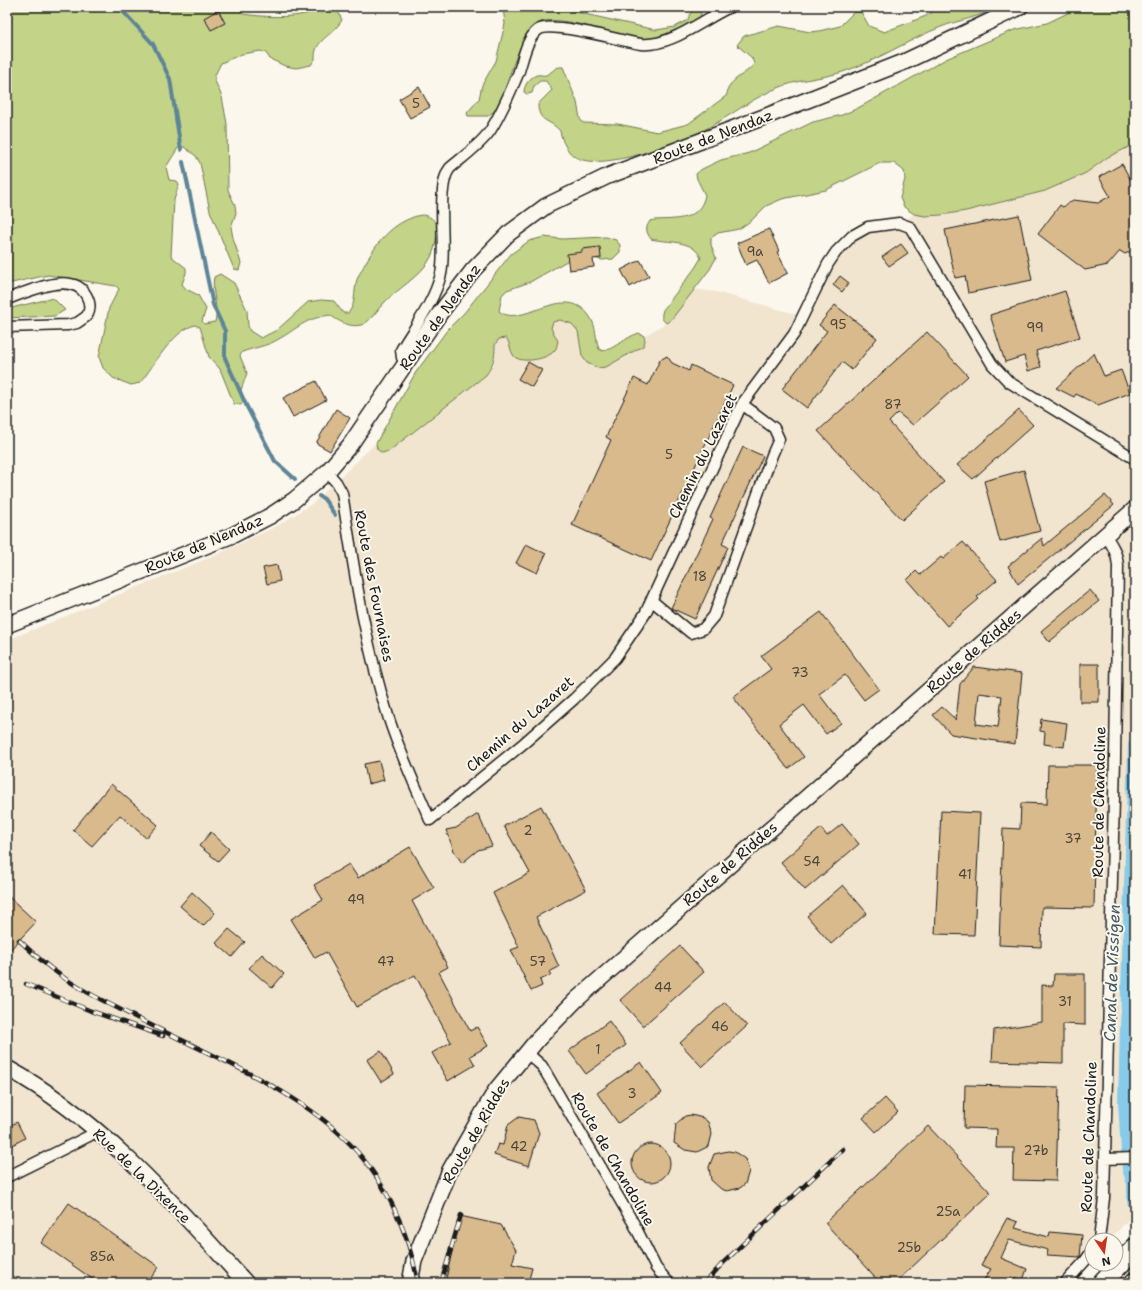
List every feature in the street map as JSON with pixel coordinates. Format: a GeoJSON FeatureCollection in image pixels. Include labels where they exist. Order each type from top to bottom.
{"type":"FeatureCollection","features":[{"type":"Feature","properties":{"kind":"highway"},"geometry":{"type":"LineString","coordinates":[[1102,1283],[1135,1248]]}},
{"type":"Feature","properties":{"kind":"main road","name":"Route de Nendaz"},"geometry":{"type":"LineString","coordinates":[[7,625],[254,525],[332,477],[350,445],[458,289],[473,270],[508,234],[526,219],[551,203],[608,176],[904,62],[1020,7]]}},
{"type":"Feature","properties":{"kind":"main road","name":"Route de Riddes"},"geometry":{"type":"LineString","coordinates":[[410,1283],[414,1261],[450,1170],[496,1090],[526,1052],[576,1000],[1135,509]]}},
{"type":"Feature","properties":{"kind":"main road","name":"Rue de la Dixence"},"geometry":{"type":"LineString","coordinates":[[7,1068],[65,1106],[96,1130],[147,1177],[246,1283]]}},
{"type":"Feature","properties":{"kind":"street"},"geometry":{"type":"LineString","coordinates":[[407,362],[402,358],[401,350],[436,290],[441,272],[445,175],[450,168],[490,131],[504,105],[527,47],[535,32],[542,27],[555,26],[610,39],[642,44],[655,44],[672,38],[730,7]]}},
{"type":"Feature","properties":{"kind":"street","name":"Chemin du Lazaret"},"geometry":{"type":"LineString","coordinates":[[430,820],[524,743],[574,699],[615,658],[645,614],[742,404],[794,334],[828,264],[843,244],[852,236],[868,227],[899,223],[910,227],[992,364],[1009,382],[1135,458]]}},
{"type":"Feature","properties":{"kind":"street"},"geometry":{"type":"LineString","coordinates":[[7,299],[50,285],[65,283],[81,289],[87,296],[90,306],[87,316],[77,323],[68,325],[7,327]]}},
{"type":"Feature","properties":{"kind":"street"},"geometry":{"type":"LineString","coordinates":[[651,600],[691,633],[703,629],[714,616],[772,454],[779,439],[774,428],[742,404]]}},
{"type":"Feature","properties":{"kind":"street","name":"Route des Fournaises"},"geometry":{"type":"LineString","coordinates":[[332,477],[342,493],[360,608],[373,664],[389,720],[430,820]]}},
{"type":"Feature","properties":{"kind":"street","name":"Route de Chandoline"},"geometry":{"type":"LineString","coordinates":[[1100,1232],[1104,1198],[1116,750],[1118,566],[1117,555],[1105,535]]}},
{"type":"Feature","properties":{"kind":"street","name":"Route de Chandoline"},"geometry":{"type":"LineString","coordinates":[[526,1052],[542,1066],[634,1224],[656,1268],[669,1283]]}},
{"type":"Feature","properties":{"kind":"street"},"geometry":{"type":"LineString","coordinates":[[7,1177],[89,1136],[96,1130]]}},
{"type":"Feature","properties":{"kind":"street"},"geometry":{"type":"LineString","coordinates":[[1105,1159],[1135,1158]]}},
{"type":"Feature","properties":{"kind":"street"},"geometry":{"type":"LineString","coordinates":[[1065,1283],[1084,1263]]}},
{"type":"Feature","properties":{"kind":"shaded area"},"geometry":{"type":"Polygon","coordinates":[[[1135,144],[1135,1213],[1117,1232],[1084,1232],[1084,1266],[1068,1283],[7,1283],[7,640],[216,555],[277,526],[313,503],[376,443],[377,449],[389,451],[486,375],[493,366],[495,345],[499,339],[506,338],[510,343],[513,354],[558,341],[551,328],[553,322],[560,320],[572,324],[578,331],[582,356],[587,363],[645,341],[644,336],[671,320],[693,289],[716,292],[796,314],[836,246],[865,224],[880,220],[907,219],[914,214],[925,216],[966,211],[1032,195],[1086,173],[1108,157],[1135,144]]]}},
{"type":"Feature","properties":{"kind":"green space"},"geometry":{"type":"Polygon","coordinates":[[[7,7],[240,7],[243,14],[272,17],[305,14],[320,7],[336,7],[342,20],[338,26],[320,42],[315,52],[315,59],[311,65],[296,68],[285,66],[270,59],[266,53],[260,51],[242,54],[221,63],[215,75],[215,81],[222,97],[227,124],[228,190],[235,205],[236,213],[231,227],[241,263],[239,270],[234,269],[210,211],[200,163],[196,156],[184,147],[178,148],[166,167],[169,180],[177,181],[179,184],[174,200],[171,256],[186,268],[186,273],[182,284],[186,289],[198,295],[206,309],[202,321],[204,324],[215,322],[216,311],[213,283],[214,277],[220,274],[234,283],[247,310],[248,326],[250,331],[261,338],[277,330],[308,302],[321,300],[334,301],[343,313],[348,313],[353,305],[359,275],[374,249],[386,234],[402,222],[415,216],[426,215],[437,224],[434,249],[427,264],[415,277],[387,300],[364,324],[353,326],[340,322],[330,315],[321,317],[302,324],[273,342],[242,352],[240,356],[247,373],[241,390],[243,401],[241,405],[234,404],[220,369],[209,357],[200,327],[195,325],[179,334],[171,342],[140,383],[131,385],[113,378],[103,368],[99,357],[109,308],[119,289],[116,286],[48,275],[7,284],[7,7]]]}},
{"type":"Feature","properties":{"kind":"green space"},"geometry":{"type":"Polygon","coordinates":[[[503,7],[564,7],[576,12],[656,30],[675,27],[688,20],[691,13],[697,8],[701,12],[700,19],[683,29],[665,37],[652,39],[626,36],[574,23],[546,21],[537,24],[529,33],[518,53],[497,109],[488,116],[468,116],[467,113],[479,99],[482,85],[496,61],[505,24],[503,7]]]}},
{"type":"Feature","properties":{"kind":"green space"},"geometry":{"type":"Polygon","coordinates":[[[940,7],[995,7],[983,14],[930,32],[862,65],[843,72],[791,83],[772,90],[702,131],[658,149],[622,159],[589,161],[573,156],[562,139],[560,131],[540,115],[538,104],[552,90],[546,81],[540,81],[534,86],[532,93],[527,94],[524,92],[526,84],[534,76],[546,75],[556,68],[563,67],[577,102],[580,119],[583,123],[618,124],[657,132],[688,124],[726,96],[728,88],[731,84],[754,64],[752,58],[737,45],[744,36],[779,26],[810,32],[819,31],[840,26],[854,12],[861,12],[869,26],[884,32],[926,16],[940,7]]]}},
{"type":"Feature","properties":{"kind":"green space"},"geometry":{"type":"Polygon","coordinates":[[[1080,7],[1135,7],[1135,144],[1108,157],[1086,173],[1045,191],[966,211],[941,215],[925,216],[914,214],[904,207],[900,198],[905,179],[904,171],[894,163],[880,163],[826,190],[782,199],[766,206],[752,220],[739,229],[718,233],[711,238],[711,245],[716,258],[710,269],[671,320],[666,323],[662,319],[663,310],[701,258],[697,252],[686,245],[651,239],[647,232],[647,226],[650,221],[679,219],[693,214],[698,210],[705,195],[696,174],[702,169],[721,160],[749,153],[813,122],[842,115],[858,108],[946,59],[1014,30],[1047,23],[1080,7]]]}},
{"type":"Feature","properties":{"kind":"green space"},"geometry":{"type":"Polygon","coordinates":[[[544,237],[562,239],[606,237],[616,240],[620,245],[620,252],[613,259],[602,260],[589,257],[572,258],[530,282],[507,290],[502,295],[499,311],[508,315],[519,315],[556,304],[569,303],[580,307],[590,317],[594,325],[599,349],[603,351],[608,350],[639,333],[644,336],[645,341],[643,346],[606,367],[598,368],[587,363],[582,356],[578,331],[572,324],[560,320],[553,322],[551,328],[558,341],[556,348],[548,356],[542,358],[525,360],[516,358],[506,338],[499,339],[495,345],[492,365],[486,375],[389,451],[382,453],[377,449],[376,443],[416,372],[448,329],[464,313],[511,254],[529,241],[544,237]]]}},
{"type":"Feature","properties":{"kind":"green space"},"geometry":{"type":"Polygon","coordinates":[[[53,298],[65,310],[55,316],[7,318],[7,309],[53,298]]]}},
{"type":"Feature","properties":{"kind":"building"},"geometry":{"type":"Polygon","coordinates":[[[218,10],[225,23],[211,30],[204,18],[218,10]]]}},
{"type":"Feature","properties":{"kind":"building"},"geometry":{"type":"Polygon","coordinates":[[[419,87],[430,107],[410,118],[399,99],[419,87]]]}},
{"type":"Feature","properties":{"kind":"building"},"geometry":{"type":"Polygon","coordinates":[[[1122,164],[1135,188],[1135,249],[1125,254],[1120,251],[1108,265],[1085,270],[1038,234],[1060,205],[1063,207],[1073,200],[1098,203],[1110,196],[1099,177],[1122,164]]]}},
{"type":"Feature","properties":{"kind":"building"},"geometry":{"type":"Polygon","coordinates":[[[1019,215],[1032,280],[968,293],[965,276],[955,278],[945,230],[1019,215]]]}},
{"type":"Feature","properties":{"kind":"building"},"geometry":{"type":"Polygon","coordinates":[[[769,229],[779,251],[777,252],[788,273],[769,283],[757,260],[746,265],[737,243],[769,229]]]}},
{"type":"Feature","properties":{"kind":"building"},"geometry":{"type":"Polygon","coordinates":[[[901,244],[908,253],[889,266],[882,257],[901,244]]]}},
{"type":"Feature","properties":{"kind":"building"},"geometry":{"type":"Polygon","coordinates":[[[600,247],[601,258],[593,259],[594,267],[569,270],[567,254],[582,252],[582,249],[600,247]]]}},
{"type":"Feature","properties":{"kind":"building"},"geometry":{"type":"Polygon","coordinates":[[[640,260],[649,276],[630,287],[621,270],[640,260]]]}},
{"type":"Feature","properties":{"kind":"building"},"geometry":{"type":"Polygon","coordinates":[[[840,276],[849,283],[842,292],[833,285],[840,276]]]}},
{"type":"Feature","properties":{"kind":"building"},"geometry":{"type":"Polygon","coordinates":[[[1065,291],[1080,337],[1036,351],[1041,367],[1028,371],[1024,356],[1005,362],[990,315],[1065,291]]]}},
{"type":"Feature","properties":{"kind":"building"},"geometry":{"type":"Polygon","coordinates":[[[835,305],[877,338],[852,370],[842,362],[807,408],[782,389],[827,331],[819,325],[835,305]]]}},
{"type":"Feature","properties":{"kind":"building"},"geometry":{"type":"Polygon","coordinates":[[[927,332],[968,376],[913,425],[898,413],[889,422],[944,482],[902,520],[818,431],[927,332]]]}},
{"type":"Feature","properties":{"kind":"building"},"geometry":{"type":"Polygon","coordinates":[[[1094,353],[1104,376],[1121,370],[1130,393],[1098,405],[1076,394],[1074,397],[1056,388],[1094,353]]]}},
{"type":"Feature","properties":{"kind":"building"},"geometry":{"type":"Polygon","coordinates":[[[667,356],[672,363],[689,371],[691,365],[733,385],[651,561],[572,525],[611,440],[606,437],[634,378],[648,385],[660,360],[667,356]]]}},
{"type":"Feature","properties":{"kind":"building"},"geometry":{"type":"Polygon","coordinates":[[[528,362],[542,370],[532,387],[518,379],[528,362]]]}},
{"type":"Feature","properties":{"kind":"building"},"geometry":{"type":"Polygon","coordinates":[[[316,381],[326,400],[293,417],[283,398],[316,381]]]}},
{"type":"Feature","properties":{"kind":"building"},"geometry":{"type":"Polygon","coordinates":[[[336,409],[350,418],[330,451],[316,443],[336,409]]]}},
{"type":"Feature","properties":{"kind":"building"},"geometry":{"type":"Polygon","coordinates":[[[1019,410],[1033,425],[973,479],[957,465],[1019,410]]]}},
{"type":"Feature","properties":{"kind":"building"},"geometry":{"type":"Polygon","coordinates":[[[743,447],[763,456],[722,544],[728,547],[695,619],[671,608],[713,519],[710,518],[743,447]]]}},
{"type":"Feature","properties":{"kind":"building"},"geometry":{"type":"Polygon","coordinates":[[[1024,470],[1040,531],[1000,542],[984,481],[1024,470]]]}},
{"type":"Feature","properties":{"kind":"building"},"geometry":{"type":"Polygon","coordinates":[[[1105,495],[1114,505],[1018,584],[1008,566],[1042,538],[1044,546],[1105,495]]]}},
{"type":"Feature","properties":{"kind":"building"},"geometry":{"type":"Polygon","coordinates":[[[963,542],[997,580],[977,597],[979,599],[947,626],[907,580],[916,571],[920,575],[941,557],[943,559],[963,542]]]}},
{"type":"Feature","properties":{"kind":"building"},"geometry":{"type":"Polygon","coordinates":[[[526,544],[546,554],[537,573],[516,563],[526,544]]]}},
{"type":"Feature","properties":{"kind":"building"},"geometry":{"type":"Polygon","coordinates":[[[277,565],[280,581],[267,584],[263,568],[277,565]]]}},
{"type":"Feature","properties":{"kind":"building"},"geometry":{"type":"Polygon","coordinates":[[[1090,590],[1099,601],[1049,642],[1041,631],[1090,590]]]}},
{"type":"Feature","properties":{"kind":"building"},"geometry":{"type":"Polygon","coordinates":[[[821,612],[879,689],[864,700],[845,675],[819,694],[841,723],[826,734],[804,705],[779,724],[804,757],[788,769],[733,697],[771,669],[761,656],[821,612]]]}},
{"type":"Feature","properties":{"kind":"building"},"geometry":{"type":"Polygon","coordinates":[[[1080,664],[1099,664],[1099,702],[1080,702],[1080,664]]]}},
{"type":"Feature","properties":{"kind":"building"},"geometry":{"type":"Polygon","coordinates":[[[974,667],[1022,673],[1015,744],[951,734],[933,715],[942,707],[956,720],[960,684],[974,667]],[[979,693],[976,724],[998,727],[1002,696],[979,693]]]}},
{"type":"Feature","properties":{"kind":"building"},"geometry":{"type":"Polygon","coordinates":[[[1041,719],[1067,723],[1064,747],[1044,744],[1045,732],[1040,731],[1041,719]]]}},
{"type":"Feature","properties":{"kind":"building"},"geometry":{"type":"Polygon","coordinates":[[[379,761],[384,780],[368,784],[364,764],[379,761]]]}},
{"type":"Feature","properties":{"kind":"building"},"geometry":{"type":"Polygon","coordinates":[[[1048,765],[1097,765],[1094,908],[1042,907],[1041,947],[999,945],[1003,828],[1020,829],[1021,803],[1047,804],[1048,765]]]}},
{"type":"Feature","properties":{"kind":"building"},"geometry":{"type":"Polygon","coordinates":[[[111,784],[158,825],[146,838],[120,815],[92,846],[73,830],[111,784]]]}},
{"type":"Feature","properties":{"kind":"building"},"geometry":{"type":"Polygon","coordinates":[[[541,806],[586,890],[536,917],[559,967],[549,972],[551,975],[540,980],[542,986],[531,991],[511,950],[519,947],[493,893],[530,873],[504,826],[541,806]]]}},
{"type":"Feature","properties":{"kind":"building"},"geometry":{"type":"Polygon","coordinates":[[[941,811],[980,813],[974,935],[935,934],[941,811]]]}},
{"type":"Feature","properties":{"kind":"building"},"geometry":{"type":"Polygon","coordinates":[[[478,814],[492,846],[478,850],[462,863],[454,851],[446,830],[456,828],[478,814]]]}},
{"type":"Feature","properties":{"kind":"building"},"geometry":{"type":"Polygon","coordinates":[[[842,824],[859,844],[805,890],[781,862],[821,828],[827,836],[842,824]]]}},
{"type":"Feature","properties":{"kind":"building"},"geometry":{"type":"Polygon","coordinates":[[[211,832],[229,849],[218,861],[199,846],[211,832]]]}},
{"type":"Feature","properties":{"kind":"building"},"geometry":{"type":"Polygon","coordinates":[[[410,847],[434,888],[412,901],[448,967],[439,972],[470,1031],[477,1027],[488,1046],[470,1056],[475,1065],[448,1081],[432,1053],[451,1042],[415,975],[357,1007],[326,952],[315,958],[291,919],[323,900],[314,885],[349,864],[358,878],[410,847]]]}},
{"type":"Feature","properties":{"kind":"building"},"geometry":{"type":"Polygon","coordinates":[[[843,885],[867,913],[831,944],[807,916],[843,885]]]}},
{"type":"Feature","properties":{"kind":"building"},"geometry":{"type":"Polygon","coordinates":[[[192,892],[215,913],[203,926],[180,906],[192,892]]]}},
{"type":"Feature","properties":{"kind":"building"},"geometry":{"type":"Polygon","coordinates":[[[7,895],[36,922],[7,953],[7,895]]]}},
{"type":"Feature","properties":{"kind":"building"},"geometry":{"type":"Polygon","coordinates":[[[229,929],[245,942],[232,957],[216,943],[229,929]]]}},
{"type":"Feature","properties":{"kind":"building"},"geometry":{"type":"Polygon","coordinates":[[[680,946],[704,972],[643,1026],[620,1000],[680,946]]]}},
{"type":"Feature","properties":{"kind":"building"},"geometry":{"type":"Polygon","coordinates":[[[262,954],[284,974],[272,988],[249,968],[262,954]]]}},
{"type":"Feature","properties":{"kind":"building"},"geometry":{"type":"Polygon","coordinates":[[[1054,974],[1085,974],[1085,1025],[1063,1024],[1063,1063],[992,1061],[994,1030],[1042,1022],[1042,985],[1053,986],[1054,974]]]}},
{"type":"Feature","properties":{"kind":"building"},"geometry":{"type":"Polygon","coordinates":[[[725,1002],[747,1026],[702,1067],[680,1043],[725,1002]]]}},
{"type":"Feature","properties":{"kind":"building"},"geometry":{"type":"Polygon","coordinates":[[[609,1021],[626,1045],[586,1074],[569,1051],[609,1021]]]}},
{"type":"Feature","properties":{"kind":"building"},"geometry":{"type":"Polygon","coordinates":[[[381,1051],[394,1074],[381,1082],[367,1060],[381,1051]]]}},
{"type":"Feature","properties":{"kind":"building"},"geometry":{"type":"Polygon","coordinates":[[[641,1062],[662,1093],[618,1123],[597,1093],[641,1062]]]}},
{"type":"Feature","properties":{"kind":"building"},"geometry":{"type":"Polygon","coordinates":[[[965,1085],[1059,1087],[1056,1181],[1013,1180],[1014,1148],[996,1148],[997,1129],[964,1128],[965,1085]]]}},
{"type":"Feature","properties":{"kind":"building"},"geometry":{"type":"Polygon","coordinates":[[[885,1098],[898,1112],[876,1132],[863,1118],[885,1098]]]}},
{"type":"Feature","properties":{"kind":"building"},"geometry":{"type":"Polygon","coordinates":[[[691,1115],[703,1118],[708,1122],[712,1134],[709,1146],[697,1152],[685,1150],[674,1143],[676,1124],[685,1116],[691,1115]]]}},
{"type":"Feature","properties":{"kind":"building"},"geometry":{"type":"Polygon","coordinates":[[[519,1117],[534,1120],[539,1133],[529,1166],[494,1155],[498,1144],[503,1145],[508,1125],[519,1117]]]}},
{"type":"Feature","properties":{"kind":"building"},"geometry":{"type":"Polygon","coordinates":[[[17,1122],[25,1138],[7,1148],[7,1127],[17,1122]]]}},
{"type":"Feature","properties":{"kind":"building"},"geometry":{"type":"Polygon","coordinates":[[[928,1126],[991,1193],[895,1283],[880,1283],[825,1223],[928,1126]]]}},
{"type":"Feature","properties":{"kind":"building"},"geometry":{"type":"Polygon","coordinates":[[[651,1144],[664,1150],[670,1163],[664,1176],[651,1182],[638,1176],[632,1163],[638,1150],[651,1144]]]}},
{"type":"Feature","properties":{"kind":"building"},"geometry":{"type":"Polygon","coordinates":[[[728,1151],[735,1152],[745,1159],[749,1171],[745,1184],[740,1188],[727,1191],[721,1189],[711,1180],[709,1167],[714,1154],[728,1151]]]}},
{"type":"Feature","properties":{"kind":"building"},"geometry":{"type":"Polygon","coordinates":[[[69,1203],[159,1267],[147,1283],[98,1283],[41,1243],[69,1203]]]}},
{"type":"Feature","properties":{"kind":"building"},"geometry":{"type":"Polygon","coordinates":[[[460,1216],[501,1225],[516,1250],[512,1264],[532,1268],[528,1283],[445,1283],[460,1216]]]}},
{"type":"Feature","properties":{"kind":"building"},"geometry":{"type":"Polygon","coordinates":[[[1007,1218],[1018,1222],[1015,1228],[1049,1237],[1050,1232],[1082,1235],[1080,1257],[1047,1255],[1048,1250],[1009,1240],[1001,1258],[1027,1269],[1023,1280],[1015,1277],[1011,1283],[982,1283],[991,1269],[981,1265],[1007,1218]]]}},
{"type":"Feature","properties":{"kind":"waterway"},"geometry":{"type":"LineString","coordinates":[[119,7],[153,44],[170,79],[181,150]]}},
{"type":"Feature","properties":{"kind":"waterway"},"geometry":{"type":"LineString","coordinates":[[183,162],[213,305],[225,331],[225,358],[247,407],[275,461],[295,479]]}},
{"type":"Feature","properties":{"kind":"waterway"},"geometry":{"type":"LineString","coordinates":[[319,496],[324,499],[335,515]]}},
{"type":"Feature","properties":{"kind":"waterway","name":"Canal de Vissigen"},"geometry":{"type":"LineString","coordinates":[[1134,1201],[1134,1184],[1129,1168],[1125,1102],[1135,745]]}},
{"type":"Feature","properties":{"kind":"railway"},"geometry":{"type":"LineString","coordinates":[[19,940],[46,965],[75,985],[272,1086],[322,1119],[343,1137],[358,1152],[371,1169],[392,1204],[408,1243],[418,1283]]}},
{"type":"Feature","properties":{"kind":"railway"},"geometry":{"type":"LineString","coordinates":[[26,984],[91,1011],[163,1036]]}},
{"type":"Feature","properties":{"kind":"railway"},"geometry":{"type":"LineString","coordinates":[[705,1283],[722,1264],[843,1149]]}},
{"type":"Feature","properties":{"kind":"railway"},"geometry":{"type":"LineString","coordinates":[[441,1283],[461,1215]]}}]}
